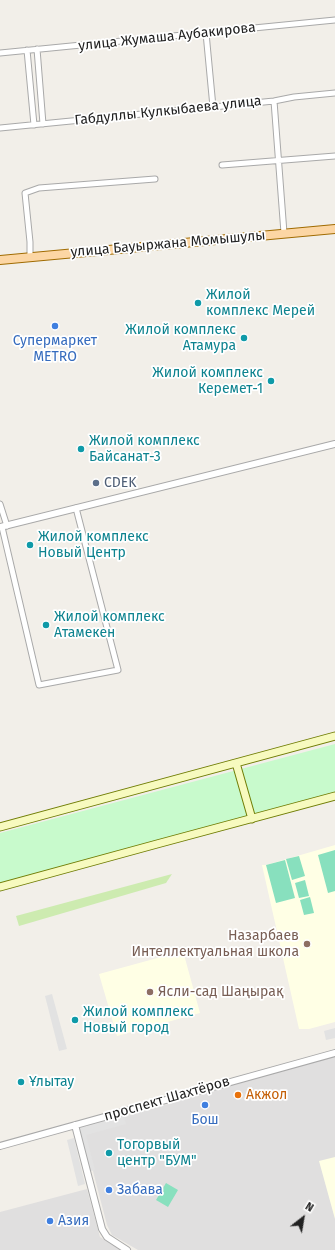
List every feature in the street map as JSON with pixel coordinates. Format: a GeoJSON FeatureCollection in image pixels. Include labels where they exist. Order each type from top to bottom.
{"type":"FeatureCollection","features":[{"type":"Feature","properties":{"kind":"main road","name":"улица Бауыржана Момышулы"},"geometry":{"type":"LineString","coordinates":[[0,260],[335,229]]}},
{"type":"Feature","properties":{"kind":"main road"},"geometry":{"type":"LineString","coordinates":[[0,827],[335,736]]}},
{"type":"Feature","properties":{"kind":"main road"},"geometry":{"type":"LineString","coordinates":[[236,763],[252,819]]}},
{"type":"Feature","properties":{"kind":"main road"},"geometry":{"type":"LineString","coordinates":[[0,887],[335,796]]}},
{"type":"Feature","properties":{"kind":"street","name":"улица Жумаша Аубакирова"},"geometry":{"type":"LineString","coordinates":[[0,53],[335,20]]}},
{"type":"Feature","properties":{"kind":"street"},"geometry":{"type":"LineString","coordinates":[[206,33],[213,106]]}},
{"type":"Feature","properties":{"kind":"street"},"geometry":{"type":"LineString","coordinates":[[37,49],[43,124]]}},
{"type":"Feature","properties":{"kind":"street"},"geometry":{"type":"LineString","coordinates":[[27,50],[34,124]]}},
{"type":"Feature","properties":{"kind":"street","name":"Габдуллы Кулкыбаева улица"},"geometry":{"type":"LineString","coordinates":[[0,128],[274,101],[294,97],[335,93]]}},
{"type":"Feature","properties":{"kind":"street"},"geometry":{"type":"LineString","coordinates":[[274,101],[284,233]]}},
{"type":"Feature","properties":{"kind":"street"},"geometry":{"type":"LineString","coordinates":[[222,165],[335,156]]}},
{"type":"Feature","properties":{"kind":"street"},"geometry":{"type":"LineString","coordinates":[[30,258],[30,242],[25,193],[39,188],[155,179]]}},
{"type":"Feature","properties":{"kind":"street"},"geometry":{"type":"LineString","coordinates":[[3,527],[335,444]]}},
{"type":"Feature","properties":{"kind":"street"},"geometry":{"type":"LineString","coordinates":[[0,504],[3,527],[39,685],[118,670],[76,508]]}},
{"type":"Feature","properties":{"kind":"street","name":"проспект Шахтёров"},"geometry":{"type":"LineString","coordinates":[[0,1146],[335,1053]]}},
{"type":"Feature","properties":{"kind":"street"},"geometry":{"type":"LineString","coordinates":[[74,1125],[102,1229],[107,1237],[127,1250]]}},
{"type":"Feature","properties":{"kind":"shaded area","name":"Назарбаев Интеллектуальная школа"},"geometry":{"type":"Polygon","coordinates":[[[335,845],[335,1022],[309,1029],[299,1029],[262,865],[335,845]]]}},
{"type":"Feature","properties":{"kind":"shaded area","name":"Ясли-сад Шаңырақ"},"geometry":{"type":"Polygon","coordinates":[[[183,951],[200,1013],[117,1036],[99,974],[183,951]]]}},
{"type":"Feature","properties":{"kind":"shaded area"},"geometry":{"type":"Polygon","coordinates":[[[52,994],[67,1049],[59,1051],[45,996],[52,994]]]}},
{"type":"Feature","properties":{"kind":"shaded area"},"geometry":{"type":"Polygon","coordinates":[[[335,1028],[335,1038],[326,1040],[324,1031],[335,1028]]]}},
{"type":"Feature","properties":{"kind":"shaded area"},"geometry":{"type":"Polygon","coordinates":[[[335,1055],[335,1250],[138,1250],[112,1235],[107,1225],[82,1129],[335,1055]]]}},
{"type":"Feature","properties":{"kind":"shaded area"},"geometry":{"type":"Polygon","coordinates":[[[123,1114],[126,1124],[86,1135],[95,1170],[88,1172],[76,1127],[123,1114]]]}},
{"type":"Feature","properties":{"kind":"shaded area"},"geometry":{"type":"Polygon","coordinates":[[[74,1138],[85,1184],[78,1186],[67,1140],[74,1138]]]}},
{"type":"Feature","properties":{"kind":"shaded area"},"geometry":{"type":"Polygon","coordinates":[[[335,1157],[335,1219],[319,1161],[335,1157]]]}},
{"type":"Feature","properties":{"kind":"shaded area"},"geometry":{"type":"Polygon","coordinates":[[[87,1189],[100,1237],[122,1250],[0,1250],[0,1212],[87,1189]]]}},
{"type":"Feature","properties":{"kind":"green space"},"geometry":{"type":"Polygon","coordinates":[[[335,744],[335,794],[0,884],[0,833],[335,744]]]}},
{"type":"Feature","properties":{"kind":"green space"},"geometry":{"type":"Polygon","coordinates":[[[335,850],[335,891],[328,893],[318,855],[335,850]]]}},
{"type":"Feature","properties":{"kind":"green space"},"geometry":{"type":"Polygon","coordinates":[[[299,856],[305,876],[292,880],[286,859],[299,856]]]}},
{"type":"Feature","properties":{"kind":"green space"},"geometry":{"type":"Polygon","coordinates":[[[285,860],[295,898],[276,903],[266,865],[285,860]]]}},
{"type":"Feature","properties":{"kind":"green space"},"geometry":{"type":"Polygon","coordinates":[[[172,874],[166,883],[19,926],[16,916],[172,874]]]}},
{"type":"Feature","properties":{"kind":"green space"},"geometry":{"type":"Polygon","coordinates":[[[305,880],[309,896],[299,898],[295,883],[305,880]]]}},
{"type":"Feature","properties":{"kind":"green space"},"geometry":{"type":"Polygon","coordinates":[[[310,897],[314,913],[304,915],[300,900],[310,897]]]}},
{"type":"Feature","properties":{"kind":"green space"},"geometry":{"type":"Polygon","coordinates":[[[166,1183],[178,1190],[168,1207],[156,1200],[166,1183]]]}},
{"type":"Feature","properties":{"kind":"place","name":"Жилой комплекс Мерей"},"geometry":{"type":"Point","coordinates":[198,303]}},
{"type":"Feature","properties":{"kind":"place","name":"Супермаркет METRO"},"geometry":{"type":"Point","coordinates":[55,326]}},
{"type":"Feature","properties":{"kind":"place","name":"Жилой комплекс Атамура"},"geometry":{"type":"Point","coordinates":[244,338]}},
{"type":"Feature","properties":{"kind":"place","name":"Жилой комплекс Керемет-1"},"geometry":{"type":"Point","coordinates":[271,381]}},
{"type":"Feature","properties":{"kind":"place","name":"Жилой комплекс Байсанат-3"},"geometry":{"type":"Point","coordinates":[81,449]}},
{"type":"Feature","properties":{"kind":"place","name":"CDEK"},"geometry":{"type":"Point","coordinates":[96,483]}},
{"type":"Feature","properties":{"kind":"place","name":"Жилой комплекс Новый Центр"},"geometry":{"type":"Point","coordinates":[30,545]}},
{"type":"Feature","properties":{"kind":"place","name":"Жилой комплекс Атамекен"},"geometry":{"type":"Point","coordinates":[46,625]}},
{"type":"Feature","properties":{"kind":"place","name":"Назарбаев Интеллектуальная школа"},"geometry":{"type":"Point","coordinates":[307,944]}},
{"type":"Feature","properties":{"kind":"place","name":"Ясли-сад Шаңырақ"},"geometry":{"type":"Point","coordinates":[150,992]}},
{"type":"Feature","properties":{"kind":"place","name":"Жилой комплекс Новый город"},"geometry":{"type":"Point","coordinates":[75,1020]}},
{"type":"Feature","properties":{"kind":"place","name":"Ұлытау"},"geometry":{"type":"Point","coordinates":[21,1082]}},
{"type":"Feature","properties":{"kind":"place","name":"Акжол"},"geometry":{"type":"Point","coordinates":[238,1095]}},
{"type":"Feature","properties":{"kind":"place","name":"Бош"},"geometry":{"type":"Point","coordinates":[205,1105]}},
{"type":"Feature","properties":{"kind":"place","name":"Тогорвый центр \"БУМ\""},"geometry":{"type":"Point","coordinates":[109,1153]}},
{"type":"Feature","properties":{"kind":"place","name":"Забава"},"geometry":{"type":"Point","coordinates":[109,1190]}},
{"type":"Feature","properties":{"kind":"place","name":"Азия"},"geometry":{"type":"Point","coordinates":[50,1221]}}]}
